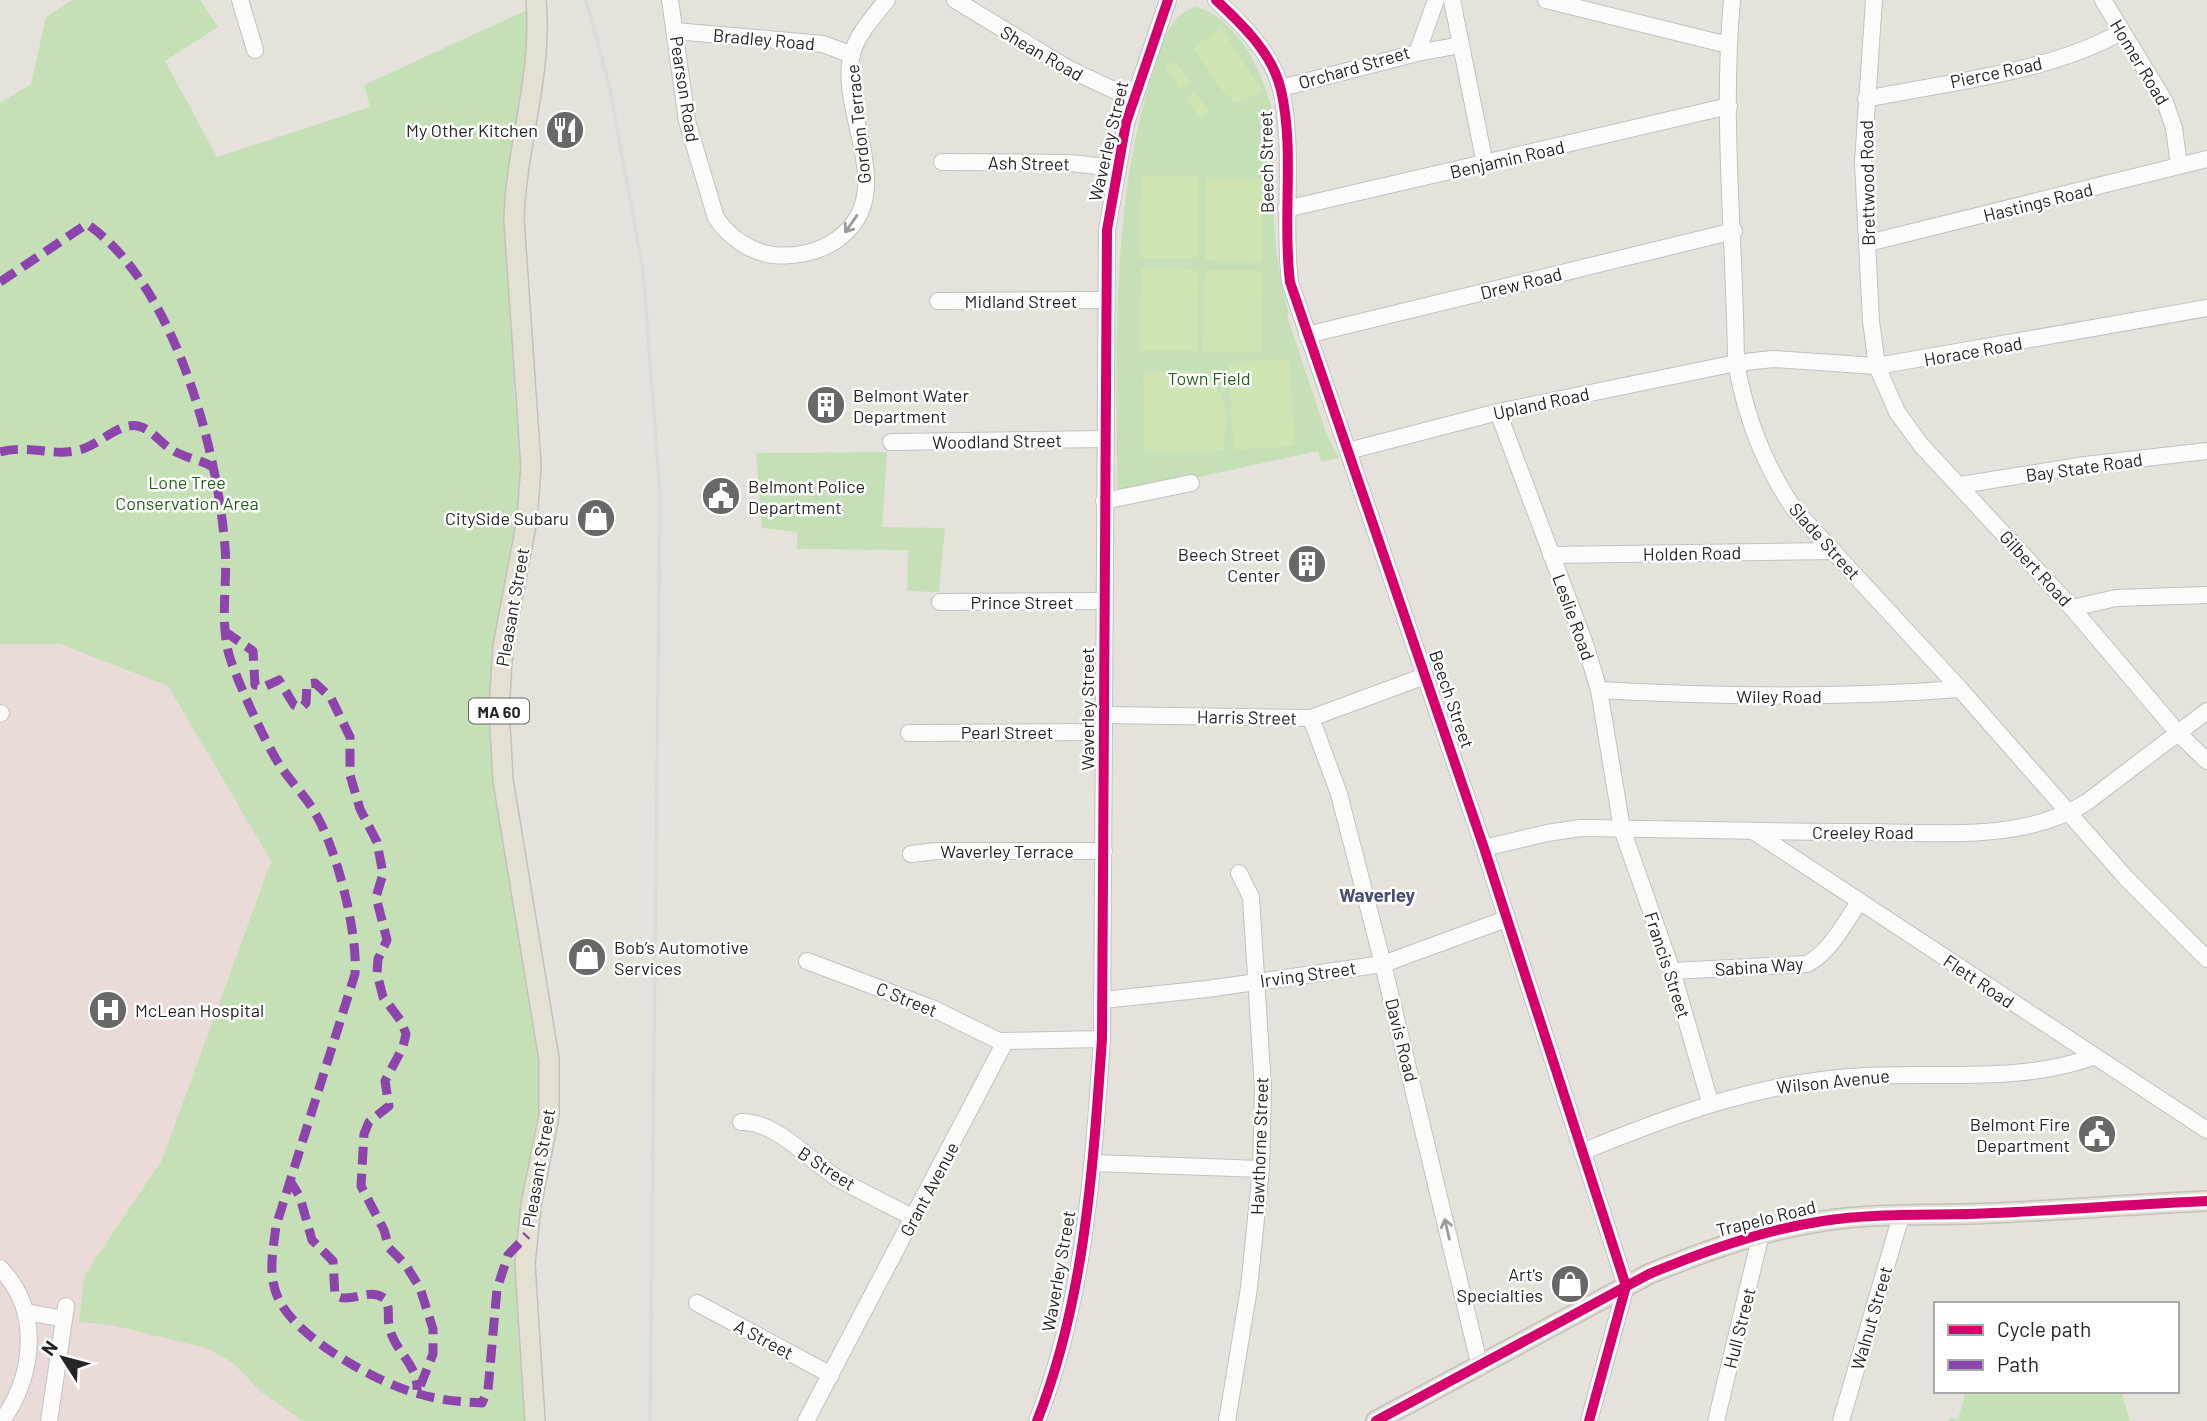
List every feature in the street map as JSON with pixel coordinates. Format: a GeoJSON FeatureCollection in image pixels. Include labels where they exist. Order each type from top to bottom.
{"type":"FeatureCollection","features":[{"type":"Feature","properties":{"kind":"main road","name":"Pleasant Street"},"geometry":{"type":"LineString","coordinates":[[535,1421],[525,1264],[528,1221],[549,1116],[549,1059],[503,780],[499,708],[503,640],[523,545],[530,480],[514,220],[517,180],[537,61],[536,0]]}},
{"type":"Feature","properties":{"kind":"main road","name":"Trapelo Road"},"geometry":{"type":"LineString","coordinates":[[1376,1421],[1626,1286],[1692,1256],[1761,1234],[1822,1221],[2207,1201]]}},
{"type":"Feature","properties":{"kind":"street"},"geometry":{"type":"LineString","coordinates":[[240,0],[255,50]]}},
{"type":"Feature","properties":{"kind":"street","name":"Pearson Road"},"geometry":{"type":"LineString","coordinates":[[670,0],[687,121],[716,218]]}},
{"type":"Feature","properties":{"kind":"street","name":"Gordon Terrace"},"geometry":{"type":"LineString","coordinates":[[716,218],[725,230],[748,247],[765,254],[785,256],[831,244],[849,228],[860,210],[867,184],[853,92],[852,55],[887,0]]}},
{"type":"Feature","properties":{"kind":"street","name":"Shean Road"},"geometry":{"type":"LineString","coordinates":[[955,0],[1069,69],[1133,99]]}},
{"type":"Feature","properties":{"kind":"street","name":"Waverley Street"},"geometry":{"type":"LineString","coordinates":[[1037,1421],[1063,1340],[1080,1260],[1094,1163],[1102,1039],[1106,239],[1116,168],[1133,99],[1168,0]]}},
{"type":"Feature","properties":{"kind":"street","name":"Beech Street"},"geometry":{"type":"LineString","coordinates":[[1216,0],[1250,32],[1281,88],[1287,140],[1285,241],[1290,282],[1484,848],[1626,1286]]}},
{"type":"Feature","properties":{"kind":"street","name":"Orchard Street"},"geometry":{"type":"LineString","coordinates":[[1281,88],[1417,52],[1436,0]]}},
{"type":"Feature","properties":{"kind":"street"},"geometry":{"type":"LineString","coordinates":[[1452,0],[1485,164]]}},
{"type":"Feature","properties":{"kind":"street"},"geometry":{"type":"LineString","coordinates":[[1546,0],[1728,45]]}},
{"type":"Feature","properties":{"kind":"street","name":"Slade Street"},"geometry":{"type":"LineString","coordinates":[[1732,0],[1728,45],[1736,363],[1744,405],[1775,481],[1794,509],[1960,690],[2126,878],[2207,959]]}},
{"type":"Feature","properties":{"kind":"street","name":"Brettwood Road"},"geometry":{"type":"LineString","coordinates":[[1874,0],[1863,162],[1871,321],[1877,366]]}},
{"type":"Feature","properties":{"kind":"street","name":"Homer Road"},"geometry":{"type":"LineString","coordinates":[[2103,0],[2165,102],[2174,128],[2179,166]]}},
{"type":"Feature","properties":{"kind":"street","name":"Bradley Road"},"geometry":{"type":"LineString","coordinates":[[675,31],[823,44],[852,55]]}},
{"type":"Feature","properties":{"kind":"street","name":"Pierce Road"},"geometry":{"type":"LineString","coordinates":[[1866,99],[2037,64],[2092,48],[2121,32]]}},
{"type":"Feature","properties":{"kind":"street"},"geometry":{"type":"LineString","coordinates":[[1417,52],[1461,45]]}},
{"type":"Feature","properties":{"kind":"street","name":"Benjamin Road"},"geometry":{"type":"LineString","coordinates":[[1286,209],[1729,106]]}},
{"type":"Feature","properties":{"kind":"street","name":"Hastings Road"},"geometry":{"type":"LineString","coordinates":[[1868,243],[2207,159]]}},
{"type":"Feature","properties":{"kind":"street","name":"Ash Street"},"geometry":{"type":"LineString","coordinates":[[942,162],[1070,163],[1116,168]]}},
{"type":"Feature","properties":{"kind":"street","name":"Drew Road"},"geometry":{"type":"LineString","coordinates":[[1307,335],[1734,231]]}},
{"type":"Feature","properties":{"kind":"street","name":"Midland Street"},"geometry":{"type":"LineString","coordinates":[[938,301],[1104,300]]}},
{"type":"Feature","properties":{"kind":"street","name":"Horace Road"},"geometry":{"type":"LineString","coordinates":[[1736,363],[1773,359],[1877,366],[2207,308]]}},
{"type":"Feature","properties":{"kind":"street","name":"Upland Road"},"geometry":{"type":"LineString","coordinates":[[1348,451],[1498,412],[1736,363]]}},
{"type":"Feature","properties":{"kind":"street","name":"Gilbert Road"},"geometry":{"type":"LineString","coordinates":[[1877,366],[1897,412],[1921,445],[1961,485],[2072,608],[2178,733],[2207,761]]}},
{"type":"Feature","properties":{"kind":"street","name":"Leslie Road"},"geometry":{"type":"LineString","coordinates":[[1498,412],[1572,607],[1598,690],[1622,829]]}},
{"type":"Feature","properties":{"kind":"street","name":"Woodland Street"},"geometry":{"type":"LineString","coordinates":[[891,442],[1104,439]]}},
{"type":"Feature","properties":{"kind":"street","name":"Bay State Road"},"geometry":{"type":"LineString","coordinates":[[1961,485],[2085,465],[2207,451]]}},
{"type":"Feature","properties":{"kind":"street"},"geometry":{"type":"LineString","coordinates":[[1104,501],[1191,483]]}},
{"type":"Feature","properties":{"kind":"street","name":"Holden Road"},"geometry":{"type":"LineString","coordinates":[[1551,555],[1833,551]]}},
{"type":"Feature","properties":{"kind":"street"},"geometry":{"type":"LineString","coordinates":[[2072,608],[2116,598],[2207,595]]}},
{"type":"Feature","properties":{"kind":"street","name":"Prince Street"},"geometry":{"type":"LineString","coordinates":[[940,602],[1104,601]]}},
{"type":"Feature","properties":{"kind":"street","name":"Harris Street"},"geometry":{"type":"LineString","coordinates":[[1104,724],[1311,718],[1425,676]]}},
{"type":"Feature","properties":{"kind":"street","name":"Wiley Road"},"geometry":{"type":"LineString","coordinates":[[1598,690],[1698,696],[1862,696],[1960,690]]}},
{"type":"Feature","properties":{"kind":"street","name":"Creeley Road"},"geometry":{"type":"LineString","coordinates":[[1484,848],[1581,828],[1751,831],[2006,830],[2043,823],[2069,814],[2207,711]]}},
{"type":"Feature","properties":{"kind":"street","name":"Davis Road"},"geometry":{"type":"LineString","coordinates":[[1311,718],[1339,794],[1384,964],[1480,1367]]}},
{"type":"Feature","properties":{"kind":"street","name":"Pearl Street"},"geometry":{"type":"LineString","coordinates":[[909,733],[1104,724]]}},
{"type":"Feature","properties":{"kind":"street","name":"Francis Street"},"geometry":{"type":"LineString","coordinates":[[1622,829],[1672,971],[1710,1102]]}},
{"type":"Feature","properties":{"kind":"street","name":"Flett Road"},"geometry":{"type":"LineString","coordinates":[[1751,831],[2207,1130]]}},
{"type":"Feature","properties":{"kind":"street","name":"Waverley Terrace"},"geometry":{"type":"LineString","coordinates":[[911,854],[936,850],[1104,851]]}},
{"type":"Feature","properties":{"kind":"street","name":"Hawthorne Street"},"geometry":{"type":"LineString","coordinates":[[1227,1421],[1249,1288],[1261,1169],[1263,1088],[1251,897],[1239,873]]}},
{"type":"Feature","properties":{"kind":"street","name":"Sabina Way"},"geometry":{"type":"LineString","coordinates":[[1672,971],[1807,964],[1816,960],[1831,943],[1859,902]]}},
{"type":"Feature","properties":{"kind":"street","name":"Irving Street"},"geometry":{"type":"LineString","coordinates":[[1103,1000],[1384,964],[1506,919]]}},
{"type":"Feature","properties":{"kind":"street","name":"C Street"},"geometry":{"type":"LineString","coordinates":[[807,961],[918,1002],[1005,1042]]}},
{"type":"Feature","properties":{"kind":"street"},"geometry":{"type":"LineString","coordinates":[[1005,1042],[1102,1039]]}},
{"type":"Feature","properties":{"kind":"street","name":"Grant Avenue"},"geometry":{"type":"LineString","coordinates":[[806,1421],[1005,1042]]}},
{"type":"Feature","properties":{"kind":"street","name":"Wilson Avenue"},"geometry":{"type":"LineString","coordinates":[[1582,1152],[1710,1102],[1784,1084],[1863,1076],[2034,1073],[2092,1057]]}},
{"type":"Feature","properties":{"kind":"street","name":"B Street"},"geometry":{"type":"LineString","coordinates":[[741,1122],[753,1123],[772,1132],[834,1176],[914,1218]]}},
{"type":"Feature","properties":{"kind":"street"},"geometry":{"type":"LineString","coordinates":[[1094,1163],[1261,1169]]}},
{"type":"Feature","properties":{"kind":"street","name":"Walnut Street"},"geometry":{"type":"LineString","coordinates":[[1841,1421],[1901,1216]]}},
{"type":"Feature","properties":{"kind":"street","name":"Hull Street"},"geometry":{"type":"LineString","coordinates":[[1716,1421],[1761,1234]]}},
{"type":"Feature","properties":{"kind":"street"},"geometry":{"type":"LineString","coordinates":[[0,1268],[16,1286],[26,1312],[29,1339],[25,1375],[2,1421]]}},
{"type":"Feature","properties":{"kind":"street"},"geometry":{"type":"LineString","coordinates":[[1589,1421],[1626,1286]]}},
{"type":"Feature","properties":{"kind":"street","name":"A Street"},"geometry":{"type":"LineString","coordinates":[[697,1303],[831,1375]]}},
{"type":"Feature","properties":{"kind":"street"},"geometry":{"type":"LineString","coordinates":[[26,1312],[65,1312],[49,1421]]}},
{"type":"Feature","properties":{"kind":"shaded area","name":"McLean Hospital"},"geometry":{"type":"Polygon","coordinates":[[[0,644],[60,644],[168,686],[271,861],[162,1160],[84,1276],[79,1322],[111,1325],[206,1348],[233,1363],[261,1392],[303,1421],[0,1421],[0,644]]]}},
{"type":"Feature","properties":{"kind":"green space","name":"Lone Tree Conservation Area"},"geometry":{"type":"Polygon","coordinates":[[[72,0],[200,0],[218,27],[165,61],[217,157],[370,107],[364,85],[527,10],[526,76],[509,165],[505,220],[515,363],[514,394],[521,439],[522,480],[516,535],[497,632],[490,708],[495,781],[541,1074],[538,1131],[517,1249],[517,1304],[525,1421],[303,1421],[261,1392],[233,1363],[206,1348],[111,1325],[79,1322],[84,1276],[162,1160],[271,861],[168,686],[60,644],[0,644],[0,103],[31,84],[46,17],[72,0]]]}},
{"type":"Feature","properties":{"kind":"green space","name":"Town Field"},"geometry":{"type":"Polygon","coordinates":[[[1197,7],[1213,14],[1238,37],[1257,68],[1270,101],[1274,117],[1275,240],[1289,313],[1287,316],[1326,433],[1339,458],[1321,462],[1318,451],[1117,495],[1117,333],[1129,173],[1139,120],[1164,40],[1173,22],[1180,15],[1197,7]]]}},
{"type":"Feature","properties":{"kind":"green space"},"geometry":{"type":"Polygon","coordinates":[[[1221,28],[1263,92],[1235,104],[1227,93],[1239,84],[1224,93],[1193,48],[1221,28]]]}},
{"type":"Feature","properties":{"kind":"green space"},"geometry":{"type":"Polygon","coordinates":[[[1175,61],[1190,82],[1180,89],[1165,67],[1175,61]]]}},
{"type":"Feature","properties":{"kind":"green space"},"geometry":{"type":"Polygon","coordinates":[[[1195,91],[1210,113],[1200,119],[1186,98],[1195,91]]]}},
{"type":"Feature","properties":{"kind":"green space"},"geometry":{"type":"Polygon","coordinates":[[[1141,176],[1199,177],[1198,258],[1140,258],[1141,176]]]}},
{"type":"Feature","properties":{"kind":"green space"},"geometry":{"type":"Polygon","coordinates":[[[1206,179],[1264,179],[1262,261],[1205,260],[1206,179]]]}},
{"type":"Feature","properties":{"kind":"green space"},"geometry":{"type":"Polygon","coordinates":[[[1141,269],[1198,270],[1197,351],[1140,351],[1141,269]]]}},
{"type":"Feature","properties":{"kind":"green space"},"geometry":{"type":"Polygon","coordinates":[[[1205,271],[1262,271],[1261,352],[1203,352],[1205,271]]]}},
{"type":"Feature","properties":{"kind":"green space"},"geometry":{"type":"Polygon","coordinates":[[[1289,359],[1295,446],[1234,450],[1228,363],[1289,359]]]}},
{"type":"Feature","properties":{"kind":"green space"},"geometry":{"type":"Polygon","coordinates":[[[1188,370],[1213,384],[1220,392],[1226,411],[1224,450],[1145,452],[1143,374],[1188,370]]]}},
{"type":"Feature","properties":{"kind":"green space"},"geometry":{"type":"Polygon","coordinates":[[[887,452],[882,527],[945,528],[939,592],[907,591],[908,550],[797,549],[797,532],[762,528],[756,453],[887,452]]]}},
{"type":"Feature","properties":{"kind":"green space"},"geometry":{"type":"Polygon","coordinates":[[[1965,1393],[2122,1393],[2130,1421],[1949,1421],[1950,1417],[1958,1419],[1965,1393]]]}},
{"type":"Feature","properties":{"kind":"railway"},"geometry":{"type":"LineString","coordinates":[[586,0],[609,85],[643,270],[660,493],[650,1421]]}},
{"type":"Feature","properties":{"kind":"marked path"},"geometry":{"type":"LineString","coordinates":[[0,282],[87,224],[118,251],[144,286],[167,326],[186,370],[212,463],[225,547],[224,617],[230,658],[273,754],[322,826],[344,890],[353,936],[355,974],[276,1226],[272,1273],[279,1300],[303,1330],[361,1370],[419,1394],[482,1403],[488,1390],[497,1289],[508,1255],[527,1235]]}},
{"type":"Feature","properties":{"kind":"marked path"},"geometry":{"type":"LineString","coordinates":[[0,452],[22,449],[69,452],[86,448],[123,428],[138,426],[151,432],[174,451],[213,467]]}},
{"type":"Feature","properties":{"kind":"marked path"},"geometry":{"type":"LineString","coordinates":[[224,631],[253,651],[255,685],[264,687],[279,680],[294,705],[301,708],[306,703],[307,684],[315,683],[331,698],[350,737],[350,775],[360,809],[377,842],[383,874],[376,897],[387,940],[378,959],[377,973],[383,997],[401,1021],[406,1034],[403,1047],[385,1081],[389,1106],[369,1122],[364,1134],[361,1186],[384,1230],[389,1248],[405,1264],[420,1288],[433,1329],[433,1354],[417,1394]]}},
{"type":"Feature","properties":{"kind":"marked path"},"geometry":{"type":"LineString","coordinates":[[289,1179],[300,1197],[312,1240],[333,1261],[335,1295],[347,1298],[371,1294],[384,1298],[391,1334],[414,1372],[417,1390]]}},
{"type":"Feature","properties":{"kind":"cycle path"},"geometry":{"type":"LineString","coordinates":[[1037,1421],[1053,1375],[1076,1281],[1090,1184],[1102,1039],[1107,230],[1126,123],[1168,0]]}},
{"type":"Feature","properties":{"kind":"cycle path"},"geometry":{"type":"LineString","coordinates":[[1216,0],[1264,52],[1277,77],[1287,137],[1290,282],[1484,848],[1626,1286],[1589,1421]]}},
{"type":"Feature","properties":{"kind":"cycle path"},"geometry":{"type":"LineString","coordinates":[[1376,1421],[1649,1274],[1713,1249],[1756,1236],[1801,1225],[1865,1216],[1993,1213],[2207,1201]]}},
{"type":"Feature","properties":{"kind":"place","name":"My Other Kitchen"},"geometry":{"type":"Point","coordinates":[565,130]}},
{"type":"Feature","properties":{"kind":"place","name":"Belmont Water Department"},"geometry":{"type":"Point","coordinates":[826,405]}},
{"type":"Feature","properties":{"kind":"place","name":"Belmont Police Department"},"geometry":{"type":"Point","coordinates":[721,496]}},
{"type":"Feature","properties":{"kind":"place","name":"CitySide Subaru"},"geometry":{"type":"Point","coordinates":[596,518]}},
{"type":"Feature","properties":{"kind":"place","name":"Beech Street Center"},"geometry":{"type":"Point","coordinates":[1307,564]}},
{"type":"Feature","properties":{"kind":"place","name":"Bob’s Automotive Services"},"geometry":{"type":"Point","coordinates":[587,957]}},
{"type":"Feature","properties":{"kind":"place","name":"McLean Hospital"},"geometry":{"type":"Point","coordinates":[108,1010]}},
{"type":"Feature","properties":{"kind":"place","name":"Belmont Fire Department"},"geometry":{"type":"Point","coordinates":[2097,1134]}},
{"type":"Feature","properties":{"kind":"place","name":"Art's Specialties"},"geometry":{"type":"Point","coordinates":[1570,1284]}},
{"type":"Feature","properties":{"kind":"district","name":"Waverley"},"geometry":{"type":"Point","coordinates":[1377,894]}}]}
